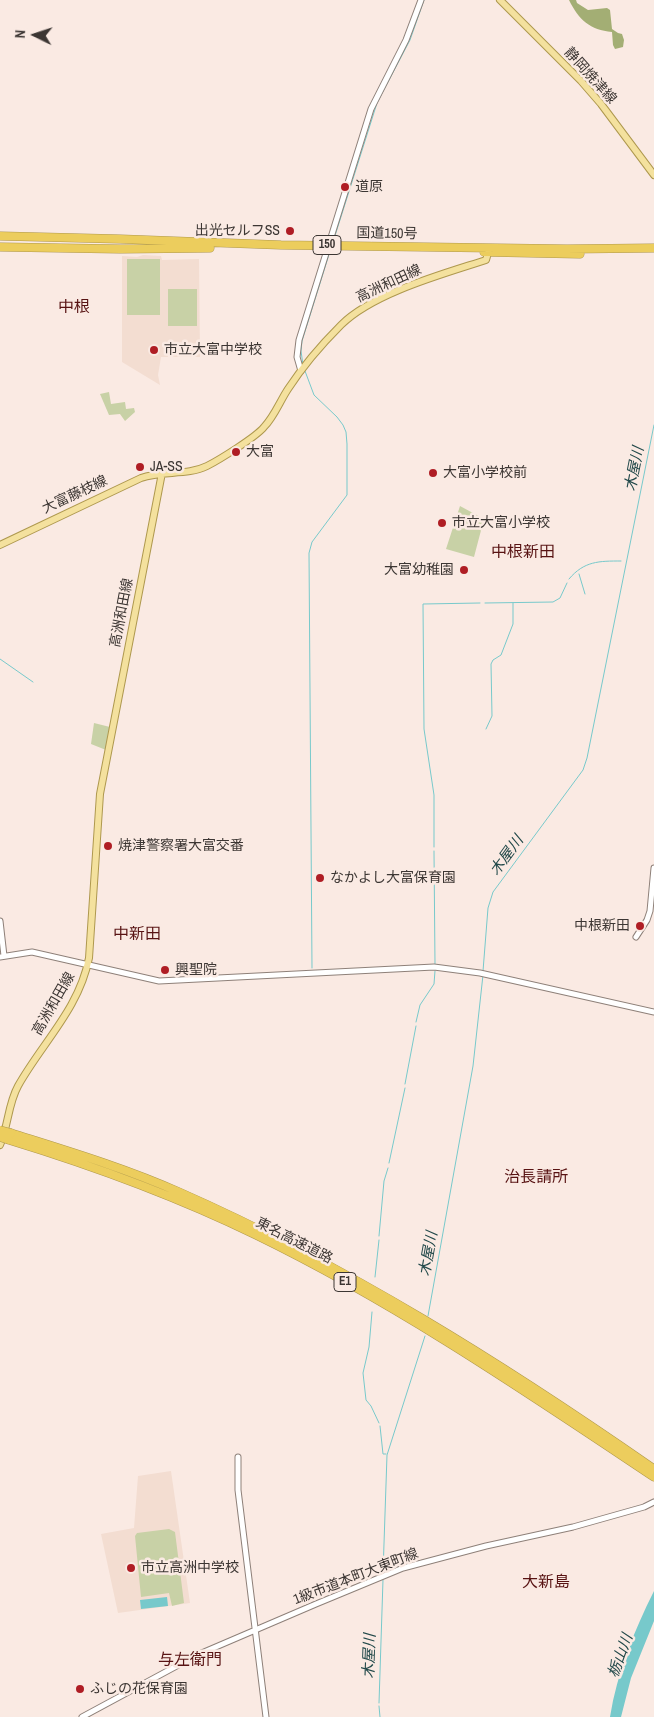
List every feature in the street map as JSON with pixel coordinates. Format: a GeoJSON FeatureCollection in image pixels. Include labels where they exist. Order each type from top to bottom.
{"type":"FeatureCollection","features":[{"type":"Feature","properties":{"kind":"highway","name":"国道150号"},"geometry":{"type":"LineString","coordinates":[[0,236],[327,248],[567,254],[654,253]]}},
{"type":"Feature","properties":{"kind":"highway","name":"国道150号"},"geometry":{"type":"LineString","coordinates":[[0,247],[654,248]]}},
{"type":"Feature","properties":{"kind":"highway","name":"東名高速道路"},"geometry":{"type":"LineString","coordinates":[[0,1130],[10,1137],[154,1189],[292,1253],[392,1308],[465,1352],[654,1477]]}},
{"type":"Feature","properties":{"kind":"highway","name":"東名高速道路"},"geometry":{"type":"LineString","coordinates":[[0,1137],[10,1137],[144,1178],[231,1215],[295,1246],[361,1282],[468,1346],[654,1469]]}},
{"type":"Feature","properties":{"kind":"main road","name":"静岡焼津線"},"geometry":{"type":"LineString","coordinates":[[500,0],[601,104],[654,175]]}},
{"type":"Feature","properties":{"kind":"main road","name":"高洲和田線"},"geometry":{"type":"LineString","coordinates":[[0,1145],[16,1088],[66,1015],[79,991],[88,966],[100,794],[162,473],[187,472],[208,466],[264,428],[303,369],[342,324],[356,313],[423,280],[486,260],[488,252]]}},
{"type":"Feature","properties":{"kind":"main road","name":"大富藤枝線"},"geometry":{"type":"LineString","coordinates":[[0,545],[141,478],[162,473]]}},
{"type":"Feature","properties":{"kind":"street"},"geometry":{"type":"LineString","coordinates":[[303,369],[297,357],[299,340],[371,109],[406,40],[421,0]]}},
{"type":"Feature","properties":{"kind":"street"},"geometry":{"type":"LineString","coordinates":[[636,937],[647,920],[650,911],[654,868]]}},
{"type":"Feature","properties":{"kind":"street"},"geometry":{"type":"LineString","coordinates":[[0,922],[2,957],[32,952],[159,981],[434,968],[483,973],[654,1012]]}},
{"type":"Feature","properties":{"kind":"street"},"geometry":{"type":"LineString","coordinates":[[238,1456],[238,1490],[266,1717]]}},
{"type":"Feature","properties":{"kind":"street","name":"1級市道本町大東町線"},"geometry":{"type":"LineString","coordinates":[[82,1717],[172,1668],[256,1629],[403,1568],[486,1546],[573,1527],[644,1507],[654,1502]]}},
{"type":"Feature","properties":{"kind":"shaded area"},"geometry":{"type":"Polygon","coordinates":[[[143,255],[161,256],[162,260],[199,259],[200,357],[161,357],[158,375],[160,385],[122,362],[122,256],[137,257],[143,255]]]}},
{"type":"Feature","properties":{"kind":"shaded area"},"geometry":{"type":"Polygon","coordinates":[[[171,1471],[190,1603],[118,1613],[101,1534],[134,1528],[138,1476],[171,1471]]]}},
{"type":"Feature","properties":{"kind":"green space"},"geometry":{"type":"Polygon","coordinates":[[[569,0],[576,0],[577,3],[588,10],[607,8],[610,10],[612,29],[622,34],[624,40],[623,47],[615,49],[612,32],[597,29],[586,23],[569,0]]]}},
{"type":"Feature","properties":{"kind":"green space"},"geometry":{"type":"Polygon","coordinates":[[[127,259],[160,259],[160,315],[127,315],[127,259]]]}},
{"type":"Feature","properties":{"kind":"green space"},"geometry":{"type":"Polygon","coordinates":[[[168,289],[197,289],[197,326],[168,326],[168,289]]]}},
{"type":"Feature","properties":{"kind":"green space"},"geometry":{"type":"Polygon","coordinates":[[[109,392],[111,404],[125,402],[126,409],[134,408],[135,412],[125,421],[120,414],[109,415],[100,394],[109,392]]]}},
{"type":"Feature","properties":{"kind":"green space"},"geometry":{"type":"Polygon","coordinates":[[[460,506],[484,519],[474,557],[446,549],[460,506]]]}},
{"type":"Feature","properties":{"kind":"green space"},"geometry":{"type":"Polygon","coordinates":[[[94,723],[110,727],[106,750],[91,744],[94,723]]]}},
{"type":"Feature","properties":{"kind":"green space"},"geometry":{"type":"Polygon","coordinates":[[[169,1529],[175,1532],[184,1603],[172,1606],[169,1593],[141,1597],[135,1536],[137,1533],[169,1529]]]}},
{"type":"Feature","properties":{"kind":"water"},"geometry":{"type":"Polygon","coordinates":[[[654,1591],[654,1621],[631,1678],[621,1717],[610,1717],[617,1684],[627,1652],[654,1591]]]}},
{"type":"Feature","properties":{"kind":"water"},"geometry":{"type":"Polygon","coordinates":[[[167,1597],[168,1606],[141,1609],[140,1600],[167,1597]]]}},
{"type":"Feature","properties":{"kind":"waterway"},"geometry":{"type":"LineString","coordinates":[[333,242],[377,103],[410,40],[424,0]]}},
{"type":"Feature","properties":{"kind":"waterway"},"geometry":{"type":"LineString","coordinates":[[303,365],[302,341],[331,248]]}},
{"type":"Feature","properties":{"kind":"waterway"},"geometry":{"type":"LineString","coordinates":[[305,371],[314,395],[343,425],[347,444],[347,495],[312,542],[309,553],[312,968]]}},
{"type":"Feature","properties":{"kind":"waterway","name":"木屋川"},"geometry":{"type":"LineString","coordinates":[[483,971],[488,908],[493,892],[583,770],[587,758],[654,425]]}},
{"type":"Feature","properties":{"kind":"waterway"},"geometry":{"type":"LineString","coordinates":[[569,579],[586,565],[606,561],[621,561]]}},
{"type":"Feature","properties":{"kind":"waterway"},"geometry":{"type":"LineString","coordinates":[[579,574],[585,594]]}},
{"type":"Feature","properties":{"kind":"waterway"},"geometry":{"type":"LineString","coordinates":[[485,603],[553,602],[560,598],[567,583]]}},
{"type":"Feature","properties":{"kind":"waterway"},"geometry":{"type":"LineString","coordinates":[[434,847],[434,795],[424,729],[423,604],[480,603]]}},
{"type":"Feature","properties":{"kind":"waterway"},"geometry":{"type":"LineString","coordinates":[[486,729],[492,716],[491,664],[493,660],[501,655],[513,624],[513,603]]}},
{"type":"Feature","properties":{"kind":"waterway"},"geometry":{"type":"LineString","coordinates":[[0,659],[33,682]]}},
{"type":"Feature","properties":{"kind":"waterway"},"geometry":{"type":"LineString","coordinates":[[434,851],[435,964]]}},
{"type":"Feature","properties":{"kind":"waterway"},"geometry":{"type":"LineString","coordinates":[[416,1022],[420,1005],[434,984],[435,971]]}},
{"type":"Feature","properties":{"kind":"waterway","name":"木屋川"},"geometry":{"type":"LineString","coordinates":[[428,1316],[473,1066],[483,975]]}},
{"type":"Feature","properties":{"kind":"waterway"},"geometry":{"type":"LineString","coordinates":[[405,1084],[416,1026]]}},
{"type":"Feature","properties":{"kind":"waterway"},"geometry":{"type":"LineString","coordinates":[[389,1163],[405,1088]]}},
{"type":"Feature","properties":{"kind":"waterway"},"geometry":{"type":"LineString","coordinates":[[379,1236],[384,1181],[388,1168]]}},
{"type":"Feature","properties":{"kind":"waterway"},"geometry":{"type":"LineString","coordinates":[[375,1277],[379,1240]]}},
{"type":"Feature","properties":{"kind":"waterway"},"geometry":{"type":"LineString","coordinates":[[372,1312],[369,1347],[363,1373],[366,1400],[379,1423]]}},
{"type":"Feature","properties":{"kind":"waterway","name":"木屋川"},"geometry":{"type":"LineString","coordinates":[[383,1573],[387,1455],[425,1336]]}},
{"type":"Feature","properties":{"kind":"waterway"},"geometry":{"type":"LineString","coordinates":[[380,1426],[383,1454],[386,1454]]}},
{"type":"Feature","properties":{"kind":"waterway","name":"木屋川"},"geometry":{"type":"LineString","coordinates":[[379,1703],[383,1580]]}},
{"type":"Feature","properties":{"kind":"waterway","name":"木屋川"},"geometry":{"type":"LineString","coordinates":[[379,1706],[380,1717]]}},
{"type":"Feature","properties":{"kind":"place","name":"道原"},"geometry":{"type":"Point","coordinates":[345,187]}},
{"type":"Feature","properties":{"kind":"place","name":"出光セルフSS"},"geometry":{"type":"Point","coordinates":[290,231]}},
{"type":"Feature","properties":{"kind":"place","name":"市立大富中学校"},"geometry":{"type":"Point","coordinates":[154,350]}},
{"type":"Feature","properties":{"kind":"place","name":"大富"},"geometry":{"type":"Point","coordinates":[236,452]}},
{"type":"Feature","properties":{"kind":"place","name":"JA-SS"},"geometry":{"type":"Point","coordinates":[140,467]}},
{"type":"Feature","properties":{"kind":"place","name":"大富小学校前"},"geometry":{"type":"Point","coordinates":[433,473]}},
{"type":"Feature","properties":{"kind":"place","name":"市立大富小学校"},"geometry":{"type":"Point","coordinates":[442,523]}},
{"type":"Feature","properties":{"kind":"place","name":"大富幼稚園"},"geometry":{"type":"Point","coordinates":[464,570]}},
{"type":"Feature","properties":{"kind":"place","name":"焼津警察署大富交番"},"geometry":{"type":"Point","coordinates":[108,846]}},
{"type":"Feature","properties":{"kind":"place","name":"なかよし大富保育園"},"geometry":{"type":"Point","coordinates":[320,878]}},
{"type":"Feature","properties":{"kind":"place","name":"中根新田"},"geometry":{"type":"Point","coordinates":[640,926]}},
{"type":"Feature","properties":{"kind":"place","name":"興聖院"},"geometry":{"type":"Point","coordinates":[165,970]}},
{"type":"Feature","properties":{"kind":"place","name":"市立高洲中学校"},"geometry":{"type":"Point","coordinates":[131,1568]}},
{"type":"Feature","properties":{"kind":"place","name":"ふじの花保育園"},"geometry":{"type":"Point","coordinates":[80,1689]}},
{"type":"Feature","properties":{"kind":"district","name":"中根"},"geometry":{"type":"Point","coordinates":[74,308]}},
{"type":"Feature","properties":{"kind":"district","name":"中根新田"},"geometry":{"type":"Point","coordinates":[523,553]}},
{"type":"Feature","properties":{"kind":"district","name":"中新田"},"geometry":{"type":"Point","coordinates":[137,935]}},
{"type":"Feature","properties":{"kind":"district","name":"治長請所"},"geometry":{"type":"Point","coordinates":[536,1178]}},
{"type":"Feature","properties":{"kind":"district","name":"大新島"},"geometry":{"type":"Point","coordinates":[546,1583]}},
{"type":"Feature","properties":{"kind":"district","name":"与左衛門"},"geometry":{"type":"Point","coordinates":[190,1661]}},
{"type":"Feature","properties":{"kind":"water label","name":"栃山川"},"geometry":{"type":"Point","coordinates":[621,1656]}}]}
